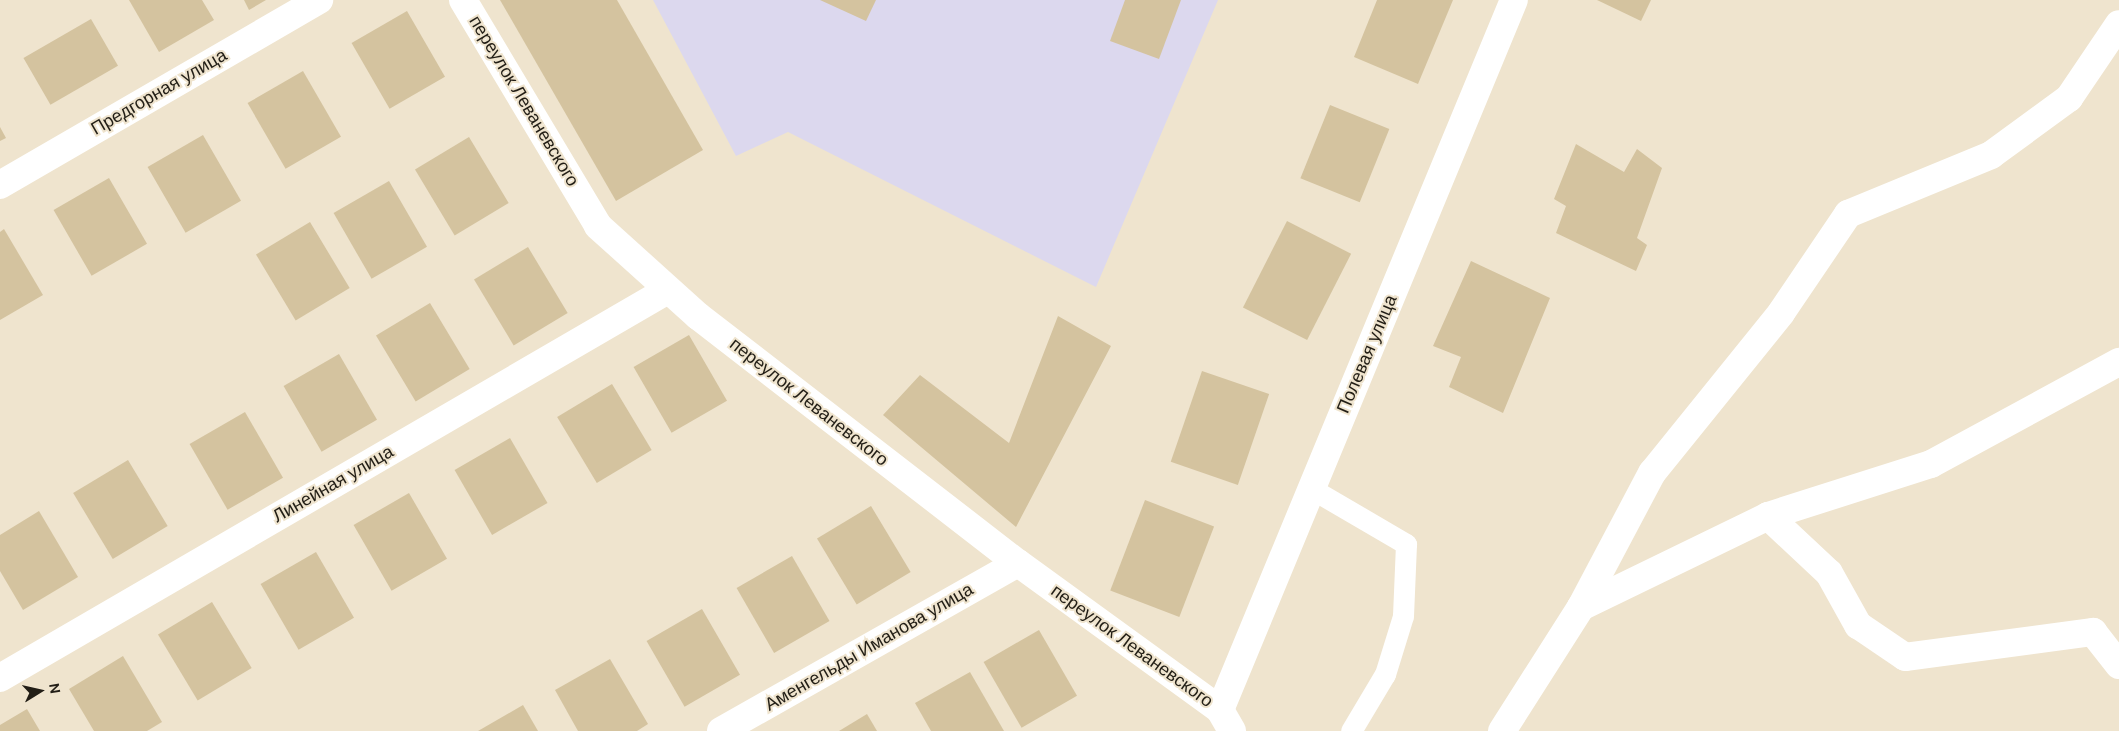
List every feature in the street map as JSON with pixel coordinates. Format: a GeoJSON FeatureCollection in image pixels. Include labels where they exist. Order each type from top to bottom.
{"type":"FeatureCollection","features":[{"type":"Feature","properties":{"kind":"street","name":"Предгорная улица"},"geometry":{"type":"LineString","coordinates":[[0,185],[318,0]]}},
{"type":"Feature","properties":{"kind":"street","name":"переулок Леваневского"},"geometry":{"type":"LineString","coordinates":[[463,0],[598,226],[666,291],[1018,563],[1226,720]]}},
{"type":"Feature","properties":{"kind":"street","name":"Полевая улица"},"geometry":{"type":"LineString","coordinates":[[1226,720],[1312,489],[1514,0]]}},
{"type":"Feature","properties":{"kind":"street"},"geometry":{"type":"LineString","coordinates":[[1502,731],[1581,608],[1652,473],[1781,313],[1848,214],[1991,155],[2070,98],[2119,24]]}},
{"type":"Feature","properties":{"kind":"street","name":"Линейная улица"},"geometry":{"type":"LineString","coordinates":[[0,678],[666,291]]}},
{"type":"Feature","properties":{"kind":"street"},"geometry":{"type":"LineString","coordinates":[[1581,608],[1768,516],[1931,464],[2119,362]]}},
{"type":"Feature","properties":{"kind":"street"},"geometry":{"type":"LineString","coordinates":[[1768,516],[1830,573],[1858,625],[1905,657],[2093,632],[2119,665]]}},
{"type":"Feature","properties":{"kind":"street","name":"Аменгельды Иманова улица"},"geometry":{"type":"LineString","coordinates":[[721,731],[1018,563]]}},
{"type":"Feature","properties":{"kind":"lane"},"geometry":{"type":"LineString","coordinates":[[1312,489],[1406,544],[1402,616],[1385,674],[1351,731]]}},
{"type":"Feature","properties":{"kind":"shaded area"},"geometry":{"type":"Polygon","coordinates":[[[653,0],[1218,0],[1096,287],[788,132],[736,156],[653,0]]]}},
{"type":"Feature","properties":{"kind":"building"},"geometry":{"type":"Polygon","coordinates":[[[129,0],[202,0],[214,20],[159,52],[129,0]]]}},
{"type":"Feature","properties":{"kind":"building"},"geometry":{"type":"Polygon","coordinates":[[[244,0],[266,0],[249,10],[244,0]]]}},
{"type":"Feature","properties":{"kind":"building"},"geometry":{"type":"Polygon","coordinates":[[[500,0],[617,0],[703,150],[616,201],[500,0]]]}},
{"type":"Feature","properties":{"kind":"building"},"geometry":{"type":"Polygon","coordinates":[[[820,0],[876,0],[866,21],[820,0]]]}},
{"type":"Feature","properties":{"kind":"building"},"geometry":{"type":"Polygon","coordinates":[[[1125,0],[1181,0],[1159,59],[1110,41],[1125,0]]]}},
{"type":"Feature","properties":{"kind":"building"},"geometry":{"type":"Polygon","coordinates":[[[1377,0],[1453,0],[1418,84],[1354,57],[1377,0]]]}},
{"type":"Feature","properties":{"kind":"building"},"geometry":{"type":"Polygon","coordinates":[[[1597,0],[1651,0],[1641,21],[1597,0]]]}},
{"type":"Feature","properties":{"kind":"building"},"geometry":{"type":"Polygon","coordinates":[[[407,11],[445,77],[390,109],[352,43],[407,11]]]}},
{"type":"Feature","properties":{"kind":"building"},"geometry":{"type":"Polygon","coordinates":[[[91,19],[118,66],[50,105],[23,58],[91,19]]]}},
{"type":"Feature","properties":{"kind":"building"},"geometry":{"type":"Polygon","coordinates":[[[303,71],[341,137],[286,169],[248,103],[303,71]]]}},
{"type":"Feature","properties":{"kind":"building"},"geometry":{"type":"Polygon","coordinates":[[[1330,105],[1389,129],[1360,202],[1300,178],[1330,105]]]}},
{"type":"Feature","properties":{"kind":"building"},"geometry":{"type":"Polygon","coordinates":[[[0,127],[6,138],[0,141],[0,127]]]}},
{"type":"Feature","properties":{"kind":"building"},"geometry":{"type":"Polygon","coordinates":[[[203,135],[241,201],[186,233],[148,167],[203,135]]]}},
{"type":"Feature","properties":{"kind":"building"},"geometry":{"type":"Polygon","coordinates":[[[469,137],[509,203],[455,235],[415,169],[469,137]]]}},
{"type":"Feature","properties":{"kind":"building"},"geometry":{"type":"Polygon","coordinates":[[[1576,144],[1624,172],[1637,149],[1662,168],[1637,238],[1647,245],[1636,271],[1556,233],[1566,206],[1554,199],[1576,144]]]}},
{"type":"Feature","properties":{"kind":"building"},"geometry":{"type":"Polygon","coordinates":[[[109,178],[147,244],[92,276],[54,210],[109,178]]]}},
{"type":"Feature","properties":{"kind":"building"},"geometry":{"type":"Polygon","coordinates":[[[389,181],[427,247],[372,279],[334,213],[389,181]]]}},
{"type":"Feature","properties":{"kind":"building"},"geometry":{"type":"Polygon","coordinates":[[[1287,221],[1351,254],[1307,340],[1243,307],[1287,221]]]}},
{"type":"Feature","properties":{"kind":"building"},"geometry":{"type":"Polygon","coordinates":[[[310,222],[350,288],[296,320],[256,254],[310,222]]]}},
{"type":"Feature","properties":{"kind":"building"},"geometry":{"type":"Polygon","coordinates":[[[4,229],[43,295],[0,320],[0,232],[4,229]]]}},
{"type":"Feature","properties":{"kind":"building"},"geometry":{"type":"Polygon","coordinates":[[[528,247],[568,313],[514,345],[474,279],[528,247]]]}},
{"type":"Feature","properties":{"kind":"building"},"geometry":{"type":"Polygon","coordinates":[[[1471,261],[1550,298],[1503,413],[1449,387],[1461,357],[1433,346],[1471,261]]]}},
{"type":"Feature","properties":{"kind":"building"},"geometry":{"type":"Polygon","coordinates":[[[430,303],[470,369],[416,401],[376,335],[430,303]]]}},
{"type":"Feature","properties":{"kind":"building"},"geometry":{"type":"Polygon","coordinates":[[[1058,316],[1111,346],[1016,527],[883,415],[920,375],[1009,443],[1058,316]]]}},
{"type":"Feature","properties":{"kind":"building"},"geometry":{"type":"Polygon","coordinates":[[[689,335],[727,401],[672,433],[634,367],[689,335]]]}},
{"type":"Feature","properties":{"kind":"building"},"geometry":{"type":"Polygon","coordinates":[[[339,354],[377,420],[322,452],[284,386],[339,354]]]}},
{"type":"Feature","properties":{"kind":"building"},"geometry":{"type":"Polygon","coordinates":[[[1202,371],[1269,394],[1238,485],[1171,462],[1202,371]]]}},
{"type":"Feature","properties":{"kind":"building"},"geometry":{"type":"Polygon","coordinates":[[[612,384],[652,450],[597,483],[557,417],[612,384]]]}},
{"type":"Feature","properties":{"kind":"building"},"geometry":{"type":"Polygon","coordinates":[[[245,412],[283,478],[228,510],[190,444],[245,412]]]}},
{"type":"Feature","properties":{"kind":"building"},"geometry":{"type":"Polygon","coordinates":[[[510,438],[548,503],[492,535],[455,470],[510,438]]]}},
{"type":"Feature","properties":{"kind":"building"},"geometry":{"type":"Polygon","coordinates":[[[128,460],[168,526],[113,559],[73,493],[128,460]]]}},
{"type":"Feature","properties":{"kind":"building"},"geometry":{"type":"Polygon","coordinates":[[[409,493],[447,559],[392,591],[354,525],[409,493]]]}},
{"type":"Feature","properties":{"kind":"building"},"geometry":{"type":"Polygon","coordinates":[[[1145,500],[1214,527],[1179,617],[1110,591],[1145,500]]]}},
{"type":"Feature","properties":{"kind":"building"},"geometry":{"type":"Polygon","coordinates":[[[871,506],[911,572],[857,604],[817,538],[871,506]]]}},
{"type":"Feature","properties":{"kind":"building"},"geometry":{"type":"Polygon","coordinates":[[[39,511],[78,577],[23,610],[0,571],[0,535],[39,511]]]}},
{"type":"Feature","properties":{"kind":"building"},"geometry":{"type":"Polygon","coordinates":[[[316,552],[354,618],[299,650],[261,584],[316,552]]]}},
{"type":"Feature","properties":{"kind":"building"},"geometry":{"type":"Polygon","coordinates":[[[792,556],[830,621],[774,653],[737,588],[792,556]]]}},
{"type":"Feature","properties":{"kind":"building"},"geometry":{"type":"Polygon","coordinates":[[[212,602],[252,668],[198,700],[158,634],[212,602]]]}},
{"type":"Feature","properties":{"kind":"building"},"geometry":{"type":"Polygon","coordinates":[[[702,609],[740,675],[685,707],[647,641],[702,609]]]}},
{"type":"Feature","properties":{"kind":"building"},"geometry":{"type":"Polygon","coordinates":[[[1039,630],[1077,696],[1022,728],[984,662],[1039,630]]]}},
{"type":"Feature","properties":{"kind":"building"},"geometry":{"type":"Polygon","coordinates":[[[123,656],[162,722],[147,731],[94,731],[69,689],[123,656]]]}},
{"type":"Feature","properties":{"kind":"building"},"geometry":{"type":"Polygon","coordinates":[[[610,659],[648,724],[637,731],[578,731],[555,690],[610,659]]]}},
{"type":"Feature","properties":{"kind":"building"},"geometry":{"type":"Polygon","coordinates":[[[970,672],[1004,731],[931,731],[915,703],[970,672]]]}},
{"type":"Feature","properties":{"kind":"building"},"geometry":{"type":"Polygon","coordinates":[[[523,705],[538,731],[478,731],[523,705]]]}},
{"type":"Feature","properties":{"kind":"building"},"geometry":{"type":"Polygon","coordinates":[[[27,709],[40,731],[0,731],[0,725],[27,709]]]}},
{"type":"Feature","properties":{"kind":"building"},"geometry":{"type":"Polygon","coordinates":[[[867,714],[877,731],[839,731],[867,714]]]}}]}
